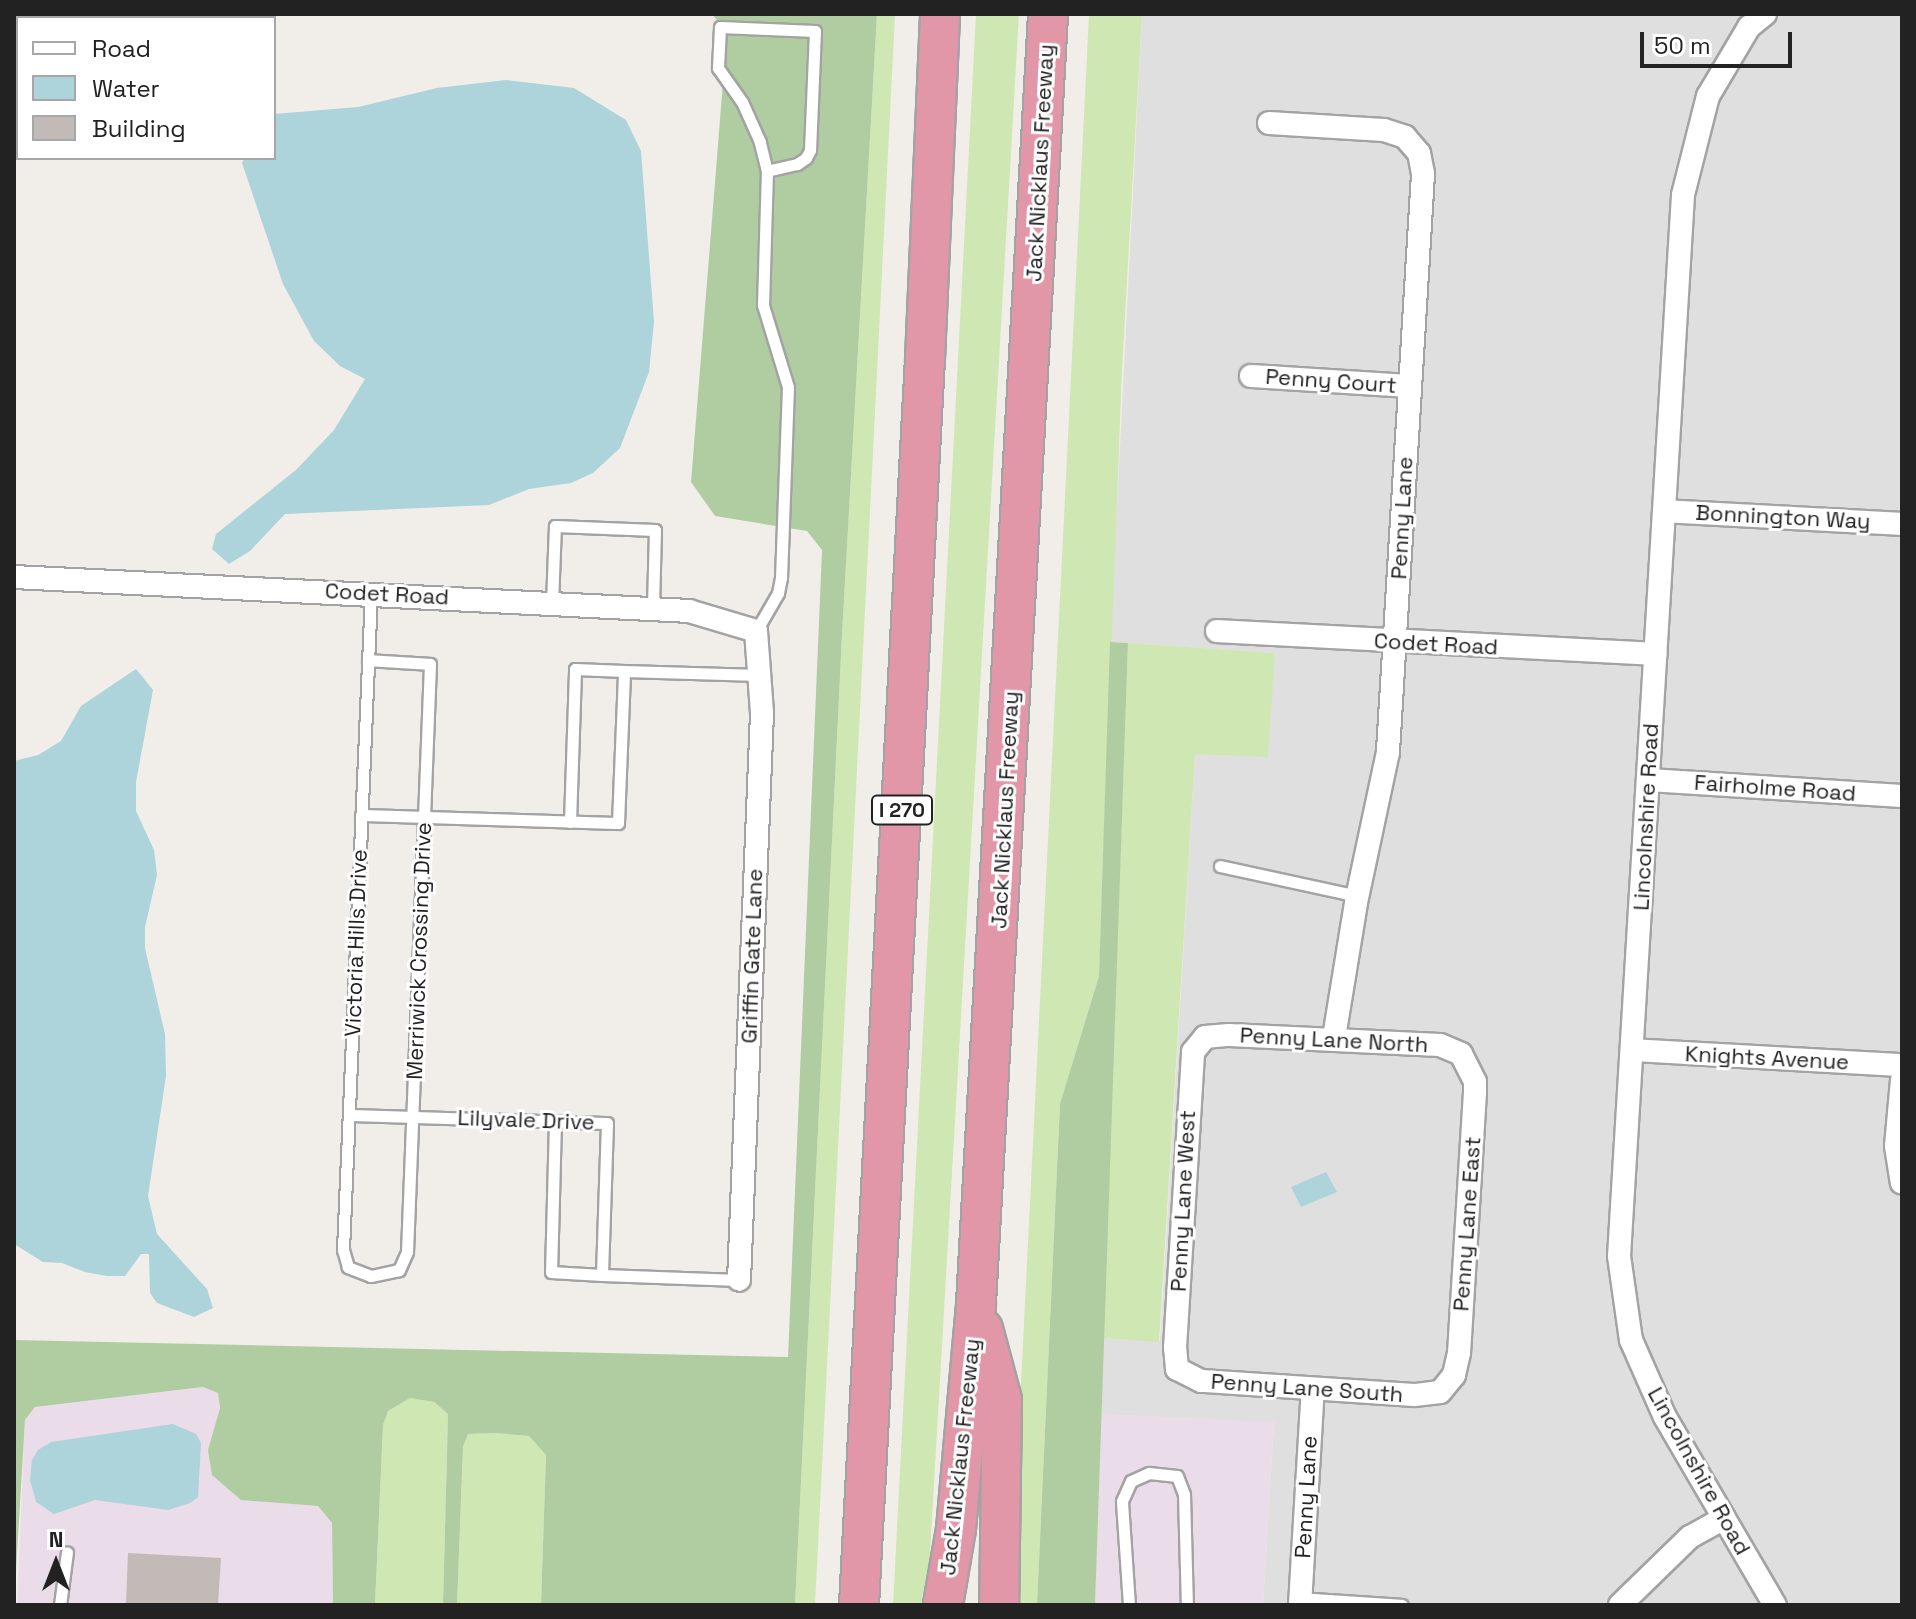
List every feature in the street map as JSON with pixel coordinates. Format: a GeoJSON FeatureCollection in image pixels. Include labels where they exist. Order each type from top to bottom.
{"type":"FeatureCollection","features":[{"type":"Feature","properties":{"kind":"highway","name":"I 270"},"geometry":{"type":"LineString","coordinates":[[859,1605],[922,419],[940,14]]}},
{"type":"Feature","properties":{"kind":"highway","name":"Jack Nicklaus Freeway"},"geometry":{"type":"LineString","coordinates":[[943,1605],[956,1529],[976,1303],[1048,14]]}},
{"type":"Feature","properties":{"kind":"highway"},"geometry":{"type":"LineString","coordinates":[[976,1303],[1002,1400],[999,1605]]}},
{"type":"Feature","properties":{"kind":"highway"},"geometry":{"type":"LineString","coordinates":[[956,1529],[973,1605]]}},
{"type":"Feature","properties":{"kind":"street","name":"Lincolnshire Road"},"geometry":{"type":"LineString","coordinates":[[1749,18],[1708,96],[1683,195],[1619,1256],[1631,1340],[1665,1417],[1775,1605]]}},
{"type":"Feature","properties":{"kind":"street","name":"Penny Lane"},"geometry":{"type":"LineString","coordinates":[[1269,123],[1384,130],[1405,137],[1419,153],[1423,174],[1388,752],[1358,896],[1334,1038]]}},
{"type":"Feature","properties":{"kind":"street","name":"Penny Court"},"geometry":{"type":"LineString","coordinates":[[1251,376],[1410,386]]}},
{"type":"Feature","properties":{"kind":"street","name":"Bonnington Way"},"geometry":{"type":"LineString","coordinates":[[1664,511],[1902,524]]}},
{"type":"Feature","properties":{"kind":"street","name":"Codet Road"},"geometry":{"type":"LineString","coordinates":[[14,577],[689,611],[756,631]]}},
{"type":"Feature","properties":{"kind":"street","name":"Griffin Gate Lane"},"geometry":{"type":"LineString","coordinates":[[739,1280],[762,713],[756,631]]}},
{"type":"Feature","properties":{"kind":"street","name":"Codet Road"},"geometry":{"type":"LineString","coordinates":[[1217,631],[1655,654]]}},
{"type":"Feature","properties":{"kind":"street","name":"Fairholme Road"},"geometry":{"type":"LineString","coordinates":[[1648,780],[1902,796]]}},
{"type":"Feature","properties":{"kind":"street","name":"Penny Lane North"},"geometry":{"type":"LineString","coordinates":[[1205,1037],[1334,1038],[1440,1045],[1461,1054]]}},
{"type":"Feature","properties":{"kind":"street","name":"Penny Lane West"},"geometry":{"type":"LineString","coordinates":[[1177,1369],[1175,1348],[1190,1071],[1193,1052],[1205,1037]]}},
{"type":"Feature","properties":{"kind":"street","name":"Knights Avenue"},"geometry":{"type":"LineString","coordinates":[[1632,1050],[1902,1065]]}},
{"type":"Feature","properties":{"kind":"street","name":"Penny Lane East"},"geometry":{"type":"LineString","coordinates":[[1440,1392],[1454,1375],[1463,1291],[1475,1082],[1461,1054]]}},
{"type":"Feature","properties":{"kind":"street"},"geometry":{"type":"LineString","coordinates":[[1902,1080],[1896,1146],[1902,1183]]}},
{"type":"Feature","properties":{"kind":"street","name":"Penny Lane South"},"geometry":{"type":"LineString","coordinates":[[1177,1369],[1201,1381],[1414,1395],[1440,1392]]}},
{"type":"Feature","properties":{"kind":"street","name":"Penny Lane"},"geometry":{"type":"LineString","coordinates":[[1300,1602],[1313,1389]]}},
{"type":"Feature","properties":{"kind":"street"},"geometry":{"type":"LineString","coordinates":[[1620,1605],[1690,1537],[1724,1518]]}},
{"type":"Feature","properties":{"kind":"lane"},"geometry":{"type":"LineString","coordinates":[[756,631],[778,593],[781,578],[788,387],[763,305],[767,171],[760,142],[742,102],[718,68],[720,27],[815,31],[810,150],[806,158],[797,164],[767,171]]}},
{"type":"Feature","properties":{"kind":"lane"},"geometry":{"type":"LineString","coordinates":[[552,603],[555,526],[655,530],[653,609]]}},
{"type":"Feature","properties":{"kind":"lane","name":"Victoria Hills Drive"},"geometry":{"type":"LineString","coordinates":[[371,593],[343,1250],[348,1267],[371,1276]]}},
{"type":"Feature","properties":{"kind":"lane","name":"Merriwick Crossing Drive"},"geometry":{"type":"LineString","coordinates":[[368,660],[430,664],[407,1252],[399,1270],[371,1276]]}},
{"type":"Feature","properties":{"kind":"lane"},"geometry":{"type":"LineString","coordinates":[[570,822],[575,669],[759,675]]}},
{"type":"Feature","properties":{"kind":"lane"},"geometry":{"type":"LineString","coordinates":[[361,815],[618,823],[624,671]]}},
{"type":"Feature","properties":{"kind":"lane"},"geometry":{"type":"LineString","coordinates":[[1220,866],[1358,896]]}},
{"type":"Feature","properties":{"kind":"lane","name":"Lilyvale Drive"},"geometry":{"type":"LineString","coordinates":[[349,1115],[607,1123],[602,1275]]}},
{"type":"Feature","properties":{"kind":"lane"},"geometry":{"type":"LineString","coordinates":[[555,1121],[551,1272],[739,1280]]}},
{"type":"Feature","properties":{"kind":"lane"},"geometry":{"type":"LineString","coordinates":[[1129,1605],[1122,1501],[1131,1481],[1149,1473],[1177,1476],[1184,1494],[1187,1605]]}},
{"type":"Feature","properties":{"kind":"lane"},"geometry":{"type":"LineString","coordinates":[[60,1605],[67,1552]]}},
{"type":"Feature","properties":{"kind":"lane"},"geometry":{"type":"LineString","coordinates":[[1300,1602],[1402,1605]]}},
{"type":"Feature","properties":{"kind":"shaded area"},"geometry":{"type":"Polygon","coordinates":[[[1142,14],[1902,14],[1902,1605],[1263,1605],[1274,1423],[1100,1414],[1103,1338],[1160,1341],[1195,754],[1274,653],[1110,642],[1142,14]]]}},
{"type":"Feature","properties":{"kind":"shaded area"},"geometry":{"type":"Polygon","coordinates":[[[204,1387],[218,1393],[220,1409],[208,1450],[241,1500],[318,1506],[332,1523],[333,1605],[17,1605],[25,1420],[35,1407],[204,1387]]]}},
{"type":"Feature","properties":{"kind":"shaded area"},"geometry":{"type":"Polygon","coordinates":[[[1100,1414],[1274,1422],[1263,1605],[1095,1605],[1100,1414]]]}},
{"type":"Feature","properties":{"kind":"green space"},"geometry":{"type":"Polygon","coordinates":[[[712,14],[877,14],[842,635],[795,1605],[541,1605],[546,1455],[529,1436],[495,1433],[468,1434],[463,1447],[457,1605],[443,1605],[448,1414],[434,1402],[410,1398],[388,1411],[383,1425],[375,1605],[333,1605],[332,1523],[318,1506],[241,1500],[212,1475],[208,1450],[220,1408],[218,1393],[203,1387],[35,1407],[25,1420],[14,1605],[14,1340],[788,1357],[822,550],[807,531],[715,516],[691,482],[727,32],[712,14]]]}},
{"type":"Feature","properties":{"kind":"green space"},"geometry":{"type":"Polygon","coordinates":[[[877,14],[895,14],[815,1605],[795,1605],[842,635],[877,14]]]}},
{"type":"Feature","properties":{"kind":"green space"},"geometry":{"type":"Polygon","coordinates":[[[976,14],[1019,14],[927,1605],[893,1605],[976,14]]]}},
{"type":"Feature","properties":{"kind":"green space"},"geometry":{"type":"Polygon","coordinates":[[[1089,14],[1142,14],[1122,370],[1099,976],[1060,1105],[1037,1605],[1010,1605],[1089,14]]]}},
{"type":"Feature","properties":{"kind":"green space"},"geometry":{"type":"Polygon","coordinates":[[[1110,642],[1128,643],[1095,1605],[1037,1605],[1060,1104],[1099,976],[1110,642]]]}},
{"type":"Feature","properties":{"kind":"green space"},"geometry":{"type":"Polygon","coordinates":[[[1128,643],[1275,653],[1268,757],[1195,754],[1159,1342],[1103,1338],[1128,643]]]}},
{"type":"Feature","properties":{"kind":"green space"},"geometry":{"type":"Polygon","coordinates":[[[410,1398],[434,1402],[448,1414],[443,1605],[375,1605],[383,1425],[388,1411],[410,1398]]]}},
{"type":"Feature","properties":{"kind":"green space"},"geometry":{"type":"Polygon","coordinates":[[[468,1434],[529,1436],[546,1455],[541,1605],[457,1605],[463,1448],[468,1434]]]}},
{"type":"Feature","properties":{"kind":"water"},"geometry":{"type":"Polygon","coordinates":[[[506,80],[574,88],[626,120],[641,151],[654,322],[649,372],[620,448],[593,473],[571,483],[529,489],[489,505],[285,514],[250,551],[229,564],[212,549],[216,534],[296,470],[334,430],[365,379],[340,366],[314,341],[283,284],[242,163],[244,160],[276,160],[276,114],[358,107],[437,88],[506,80]]]}},
{"type":"Feature","properties":{"kind":"water"},"geometry":{"type":"Polygon","coordinates":[[[136,669],[153,690],[136,782],[136,811],[154,850],[157,875],[145,927],[145,948],[165,1034],[166,1076],[148,1196],[157,1234],[207,1289],[213,1308],[194,1317],[157,1303],[150,1293],[149,1254],[141,1254],[125,1276],[107,1276],[62,1263],[43,1262],[14,1244],[14,761],[38,755],[61,741],[81,706],[136,669]]]}},
{"type":"Feature","properties":{"kind":"water"},"geometry":{"type":"Polygon","coordinates":[[[1326,1172],[1337,1192],[1301,1207],[1291,1187],[1326,1172]]]}},
{"type":"Feature","properties":{"kind":"water"},"geometry":{"type":"Polygon","coordinates":[[[173,1424],[196,1434],[201,1443],[198,1497],[190,1503],[168,1510],[95,1500],[54,1514],[36,1502],[30,1480],[32,1460],[38,1450],[51,1442],[173,1424]]]}},
{"type":"Feature","properties":{"kind":"building"},"geometry":{"type":"Polygon","coordinates":[[[128,1553],[221,1558],[218,1605],[126,1605],[128,1553]]]}}]}
